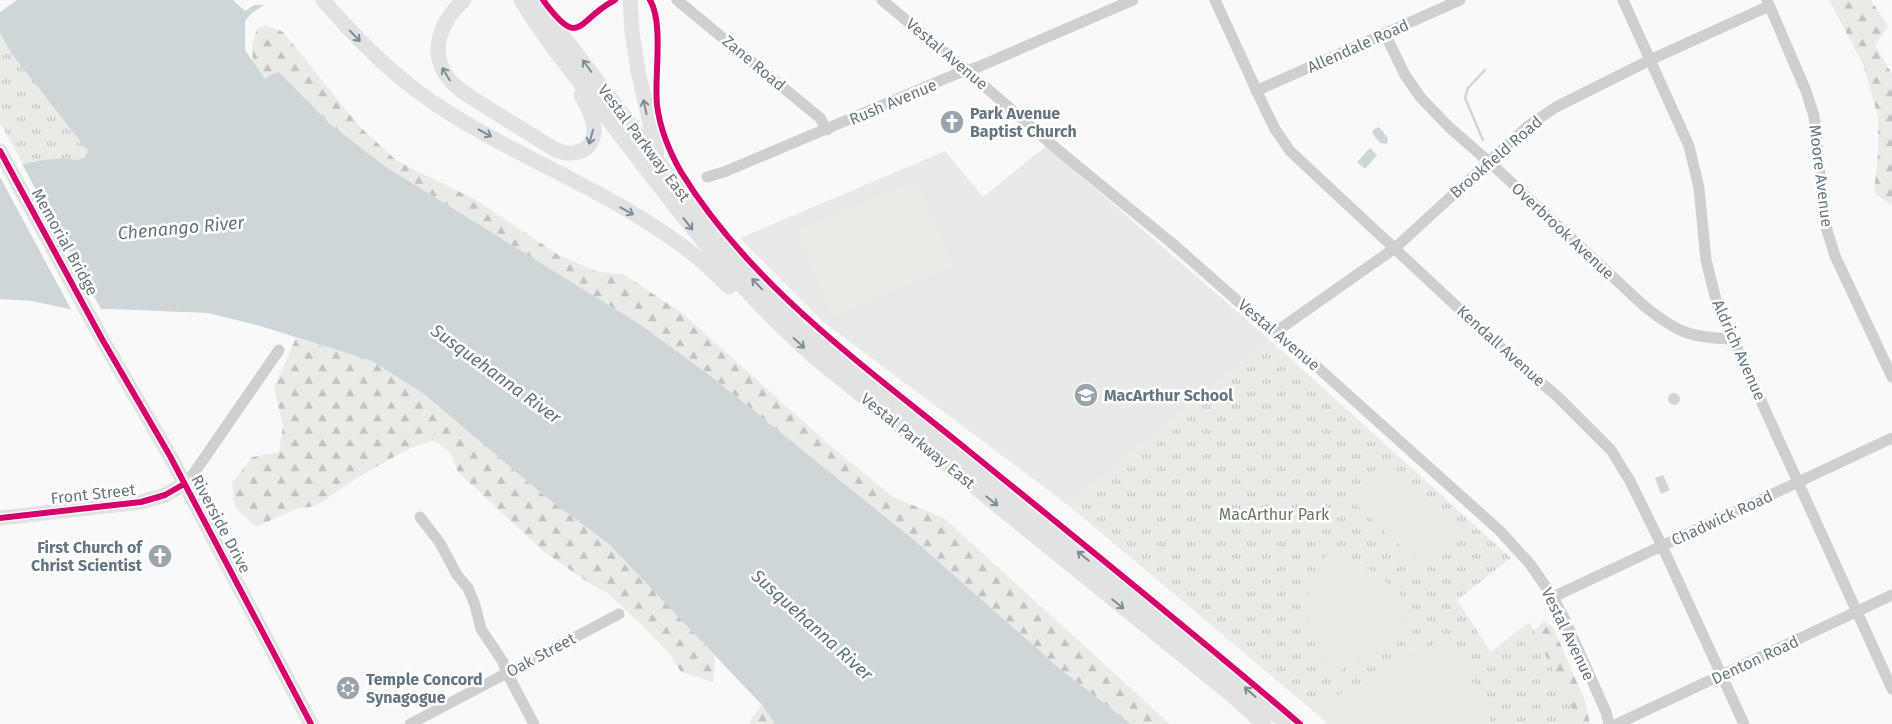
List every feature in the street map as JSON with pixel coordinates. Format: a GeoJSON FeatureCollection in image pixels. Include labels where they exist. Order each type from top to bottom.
{"type":"FeatureCollection","features":[{"type":"Feature","properties":{"kind":"main road"},"geometry":{"type":"LineString","coordinates":[[322,0],[372,54],[432,101],[663,232],[709,268],[766,322],[776,322]]}},
{"type":"Feature","properties":{"kind":"main road"},"geometry":{"type":"LineString","coordinates":[[464,0],[448,17],[439,37],[439,59],[449,79],[461,91],[554,149],[563,153],[573,154],[584,150],[590,144],[594,135],[594,125],[586,105],[553,46]]}},
{"type":"Feature","properties":{"kind":"main road","name":"Vestal Parkway East"},"geometry":{"type":"LineString","coordinates":[[521,0],[553,46],[694,232],[733,278],[776,322],[819,361],[1229,693],[1264,724]]}},
{"type":"Feature","properties":{"kind":"main road","name":"Vestal Parkway East"},"geometry":{"type":"LineString","coordinates":[[536,0],[674,184],[737,261],[802,328],[1231,676],[1287,724]]}},
{"type":"Feature","properties":{"kind":"main road"},"geometry":{"type":"LineString","coordinates":[[630,0],[632,32],[638,71],[652,137],[658,156],[674,184]]}},
{"type":"Feature","properties":{"kind":"main road","name":"Memorial Bridge"},"geometry":{"type":"LineString","coordinates":[[2,155],[102,339]]}},
{"type":"Feature","properties":{"kind":"main road","name":"Riverside Drive"},"geometry":{"type":"LineString","coordinates":[[102,339],[184,484],[311,724]]}},
{"type":"Feature","properties":{"kind":"main road","name":"Front Street"},"geometry":{"type":"LineString","coordinates":[[0,518],[142,502],[165,495],[184,484]]}},
{"type":"Feature","properties":{"kind":"street","name":"Zane Road"},"geometry":{"type":"LineString","coordinates":[[677,0],[820,118],[827,130]]}},
{"type":"Feature","properties":{"kind":"street","name":"Vestal Avenue"},"geometry":{"type":"LineString","coordinates":[[882,0],[1064,155],[1173,244],[1274,333],[1316,366],[1500,531],[1530,564],[1553,598],[1565,620],[1606,712],[1609,724]]}},
{"type":"Feature","properties":{"kind":"street","name":"Rush Avenue"},"geometry":{"type":"LineString","coordinates":[[707,177],[724,172],[827,130],[1133,0]]}},
{"type":"Feature","properties":{"kind":"street","name":"Kendall Avenue"},"geometry":{"type":"LineString","coordinates":[[1215,0],[1274,129],[1290,151],[1505,352],[1558,397],[1611,450],[1630,481],[1662,546],[1744,724]]}},
{"type":"Feature","properties":{"kind":"street","name":"Allendale Road"},"geometry":{"type":"LineString","coordinates":[[1256,91],[1460,0]]}},
{"type":"Feature","properties":{"kind":"street","name":"Aldrich Avenue"},"geometry":{"type":"LineString","coordinates":[[1622,0],[1689,146],[1699,188],[1706,260],[1717,304],[1892,689]]}},
{"type":"Feature","properties":{"kind":"street","name":"Brookfield Road"},"geometry":{"type":"LineString","coordinates":[[1274,333],[1395,248],[1488,161],[1528,126],[1556,107],[1768,3]]}},
{"type":"Feature","properties":{"kind":"street","name":"Moore Avenue"},"geometry":{"type":"LineString","coordinates":[[1768,3],[1806,90],[1814,116],[1825,224],[1835,256],[1892,377]]}},
{"type":"Feature","properties":{"kind":"street","name":"Overbrook Avenue"},"geometry":{"type":"LineString","coordinates":[[1385,34],[1404,75],[1421,98],[1449,127],[1662,321],[1685,333],[1700,338],[1733,339]]}},
{"type":"Feature","properties":{"kind":"street","name":"Front Street"},"geometry":{"type":"LineString","coordinates":[[184,484],[194,474],[279,350]]}},
{"type":"Feature","properties":{"kind":"street","name":"Chadwick Road"},"geometry":{"type":"LineString","coordinates":[[1553,598],[1892,438]]}},
{"type":"Feature","properties":{"kind":"street"},"geometry":{"type":"LineString","coordinates":[[420,517],[440,543],[457,575],[468,588],[475,605],[481,630],[503,662],[534,724]]}},
{"type":"Feature","properties":{"kind":"street","name":"Denton Road"},"geometry":{"type":"LineString","coordinates":[[1616,724],[1892,595]]}},
{"type":"Feature","properties":{"kind":"street","name":"Oak Street"},"geometry":{"type":"LineString","coordinates":[[410,724],[619,614]]}},
{"type":"Feature","properties":{"kind":"shaded area"},"geometry":{"type":"Polygon","coordinates":[[[1046,146],[1270,340],[1068,505],[822,321],[740,238],[945,151],[983,197],[1046,146]]]}},
{"type":"Feature","properties":{"kind":"green space"},"geometry":{"type":"Polygon","coordinates":[[[1829,0],[1871,0],[1888,26],[1875,45],[1892,74],[1892,207],[1874,192],[1878,154],[1878,117],[1864,66],[1829,0]]]}},
{"type":"Feature","properties":{"kind":"green space"},"geometry":{"type":"Polygon","coordinates":[[[266,25],[283,32],[359,126],[397,161],[476,200],[560,256],[599,272],[623,274],[682,313],[832,447],[893,497],[944,518],[1170,724],[1131,724],[1059,668],[914,540],[713,378],[641,325],[386,167],[330,124],[279,72],[266,80],[253,63],[252,46],[257,29],[266,25]]]}},
{"type":"Feature","properties":{"kind":"green space"},"geometry":{"type":"Polygon","coordinates":[[[0,33],[12,54],[85,145],[88,151],[84,158],[76,160],[64,158],[23,164],[0,123],[0,33]]]}},
{"type":"Feature","properties":{"kind":"green space"},"geometry":{"type":"Polygon","coordinates":[[[917,179],[954,266],[832,317],[796,231],[917,179]]]}},
{"type":"Feature","properties":{"kind":"green space"},"geometry":{"type":"Polygon","coordinates":[[[296,338],[372,361],[424,394],[547,498],[609,544],[715,657],[713,682],[681,672],[669,653],[640,623],[607,593],[592,585],[543,551],[458,472],[450,452],[433,440],[406,450],[357,478],[316,506],[296,509],[256,527],[235,507],[232,483],[252,457],[279,452],[283,426],[274,388],[296,338]]]}},
{"type":"Feature","properties":{"kind":"green space","name":"MacArthur Park"},"geometry":{"type":"Polygon","coordinates":[[[1270,340],[1511,558],[1457,600],[1491,652],[1529,622],[1576,716],[1577,724],[1327,724],[1068,505],[1270,340]]]}},
{"type":"Feature","properties":{"kind":"green space"},"geometry":{"type":"Polygon","coordinates":[[[1383,461],[1457,530],[1423,567],[1349,498],[1383,461]]]}},
{"type":"Feature","properties":{"kind":"green space"},"geometry":{"type":"Polygon","coordinates":[[[1333,547],[1381,577],[1404,598],[1405,620],[1384,641],[1335,674],[1315,643],[1309,627],[1307,610],[1308,594],[1313,578],[1333,547]]]}},
{"type":"Feature","properties":{"kind":"green space"},"geometry":{"type":"Polygon","coordinates":[[[1544,621],[1553,627],[1584,698],[1590,724],[1571,724],[1529,635],[1544,621]]]}},
{"type":"Feature","properties":{"kind":"green space"},"geometry":{"type":"Polygon","coordinates":[[[1443,639],[1457,652],[1478,692],[1491,724],[1332,724],[1316,707],[1443,639]]]}},
{"type":"Feature","properties":{"kind":"green space"},"geometry":{"type":"Polygon","coordinates":[[[762,705],[775,724],[750,724],[750,721],[762,705]]]}},
{"type":"Feature","properties":{"kind":"water"},"geometry":{"type":"Polygon","coordinates":[[[0,0],[233,0],[245,11],[254,5],[264,5],[252,13],[245,21],[245,50],[265,79],[279,72],[330,124],[386,167],[641,325],[713,378],[914,540],[1059,668],[1131,724],[775,724],[762,705],[609,544],[547,498],[424,394],[372,361],[257,325],[208,313],[112,309],[74,310],[32,301],[0,299],[0,168],[64,158],[76,160],[84,158],[88,151],[12,54],[0,33],[0,0]]]}},
{"type":"Feature","properties":{"kind":"water"},"geometry":{"type":"Polygon","coordinates":[[[1379,127],[1388,138],[1387,144],[1380,143],[1372,133],[1374,129],[1379,127]]]}},
{"type":"Feature","properties":{"kind":"water"},"geometry":{"type":"Polygon","coordinates":[[[1370,148],[1377,155],[1365,169],[1357,162],[1370,148]]]}},
{"type":"Feature","properties":{"kind":"water"},"geometry":{"type":"Polygon","coordinates":[[[1672,393],[1676,393],[1680,399],[1676,405],[1672,405],[1668,401],[1668,397],[1672,393]]]}},
{"type":"Feature","properties":{"kind":"water"},"geometry":{"type":"Polygon","coordinates":[[[1663,475],[1670,490],[1661,494],[1655,478],[1663,475]]]}},
{"type":"Feature","properties":{"kind":"pier"},"geometry":{"type":"Polygon","coordinates":[[[0,0],[17,0],[0,12],[0,0]]]}},
{"type":"Feature","properties":{"kind":"pier"},"geometry":{"type":"Polygon","coordinates":[[[21,162],[102,311],[73,313],[0,177],[0,166],[21,162]]]}},
{"type":"Feature","properties":{"kind":"waterway"},"geometry":{"type":"LineString","coordinates":[[1483,140],[1465,98],[1468,88],[1485,70]]}},
{"type":"Feature","properties":{"kind":"cycle path"},"geometry":{"type":"LineString","coordinates":[[543,0],[555,16],[565,25],[572,28],[579,27],[615,0]]}},
{"type":"Feature","properties":{"kind":"cycle path"},"geometry":{"type":"LineString","coordinates":[[650,0],[657,22],[658,36],[657,105],[660,123],[666,140],[681,172],[708,212],[739,250],[808,319],[845,351],[1130,582],[1300,724]]}},
{"type":"Feature","properties":{"kind":"cycle path"},"geometry":{"type":"LineString","coordinates":[[0,151],[102,339],[170,456],[311,724]]}},
{"type":"Feature","properties":{"kind":"cycle path"},"geometry":{"type":"LineString","coordinates":[[0,518],[141,502],[165,495],[184,484]]}},
{"type":"Feature","properties":{"kind":"place","name":"Park Avenue Baptist Church"},"geometry":{"type":"Point","coordinates":[952,122]}},
{"type":"Feature","properties":{"kind":"place","name":"MacArthur School"},"geometry":{"type":"Point","coordinates":[1086,395]}},
{"type":"Feature","properties":{"kind":"place","name":"First Church of Christ Scientist"},"geometry":{"type":"Point","coordinates":[160,556]}},
{"type":"Feature","properties":{"kind":"place","name":"Temple Concord Synagogue"},"geometry":{"type":"Point","coordinates":[348,688]}},
{"type":"Feature","properties":{"kind":"water label","name":"Chenango River"},"geometry":{"type":"Point","coordinates":[181,228]}},
{"type":"Feature","properties":{"kind":"water label","name":"Susquehanna River"},"geometry":{"type":"Point","coordinates":[496,374]}},
{"type":"Feature","properties":{"kind":"water label","name":"Susquehanna River"},"geometry":{"type":"Point","coordinates":[812,625]}}]}
